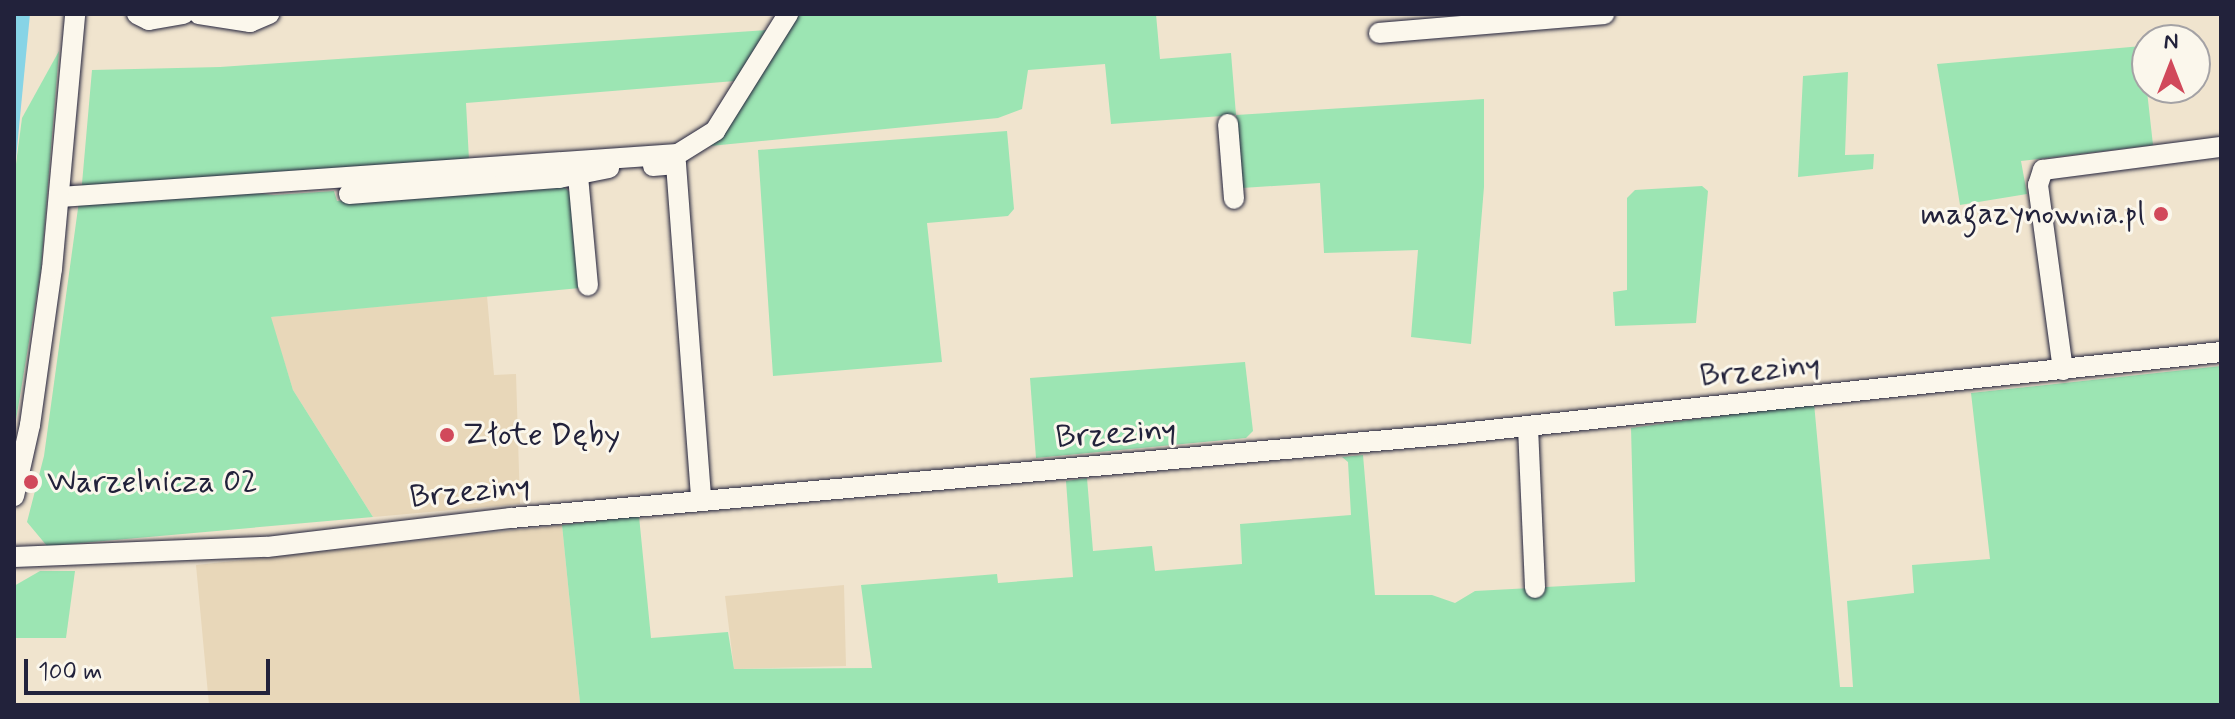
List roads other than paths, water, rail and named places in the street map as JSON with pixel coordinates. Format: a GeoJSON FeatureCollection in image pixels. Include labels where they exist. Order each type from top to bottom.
{"type":"FeatureCollection","features":[{"type":"Feature","properties":{"kind":"street"},"geometry":{"type":"LineString","coordinates":[[14,496],[30,425],[60,197],[75,14]]}},
{"type":"Feature","properties":{"kind":"street"},"geometry":{"type":"LineString","coordinates":[[137,14],[149,20],[183,14]]}},
{"type":"Feature","properties":{"kind":"street"},"geometry":{"type":"LineString","coordinates":[[199,14],[250,22],[269,14]]}},
{"type":"Feature","properties":{"kind":"street"},"geometry":{"type":"LineString","coordinates":[[60,197],[678,154],[715,131],[788,14]]}},
{"type":"Feature","properties":{"kind":"street"},"geometry":{"type":"LineString","coordinates":[[1379,33],[1604,14]]}},
{"type":"Feature","properties":{"kind":"street"},"geometry":{"type":"LineString","coordinates":[[1228,124],[1234,199]]}},
{"type":"Feature","properties":{"kind":"street"},"geometry":{"type":"LineString","coordinates":[[2063,370],[2038,185],[2043,170],[2221,147]]}},
{"type":"Feature","properties":{"kind":"street"},"geometry":{"type":"LineString","coordinates":[[349,194],[578,176],[596,168],[676,164],[701,500]]}},
{"type":"Feature","properties":{"kind":"street"},"geometry":{"type":"LineString","coordinates":[[578,176],[588,286]]}},
{"type":"Feature","properties":{"kind":"street","name":"Brzeziny"},"geometry":{"type":"LineString","coordinates":[[14,557],[267,547],[701,500],[1528,427],[2221,352]]}},
{"type":"Feature","properties":{"kind":"street"},"geometry":{"type":"LineString","coordinates":[[1528,427],[1535,588]]}},
{"type":"Feature","properties":{"kind":"water"},"geometry":{"type":"Polygon","coordinates":[[[14,14],[30,14],[14,179],[14,14]]]}},
{"type":"Feature","properties":{"kind":"place","name":"magazynownia.pl"},"geometry":{"type":"Point","coordinates":[2161,214]}},
{"type":"Feature","properties":{"kind":"place","name":"Złote Dęby"},"geometry":{"type":"Point","coordinates":[447,435]}},
{"type":"Feature","properties":{"kind":"place","name":"Warzelnicza 02"},"geometry":{"type":"Point","coordinates":[31,482]}}]}
